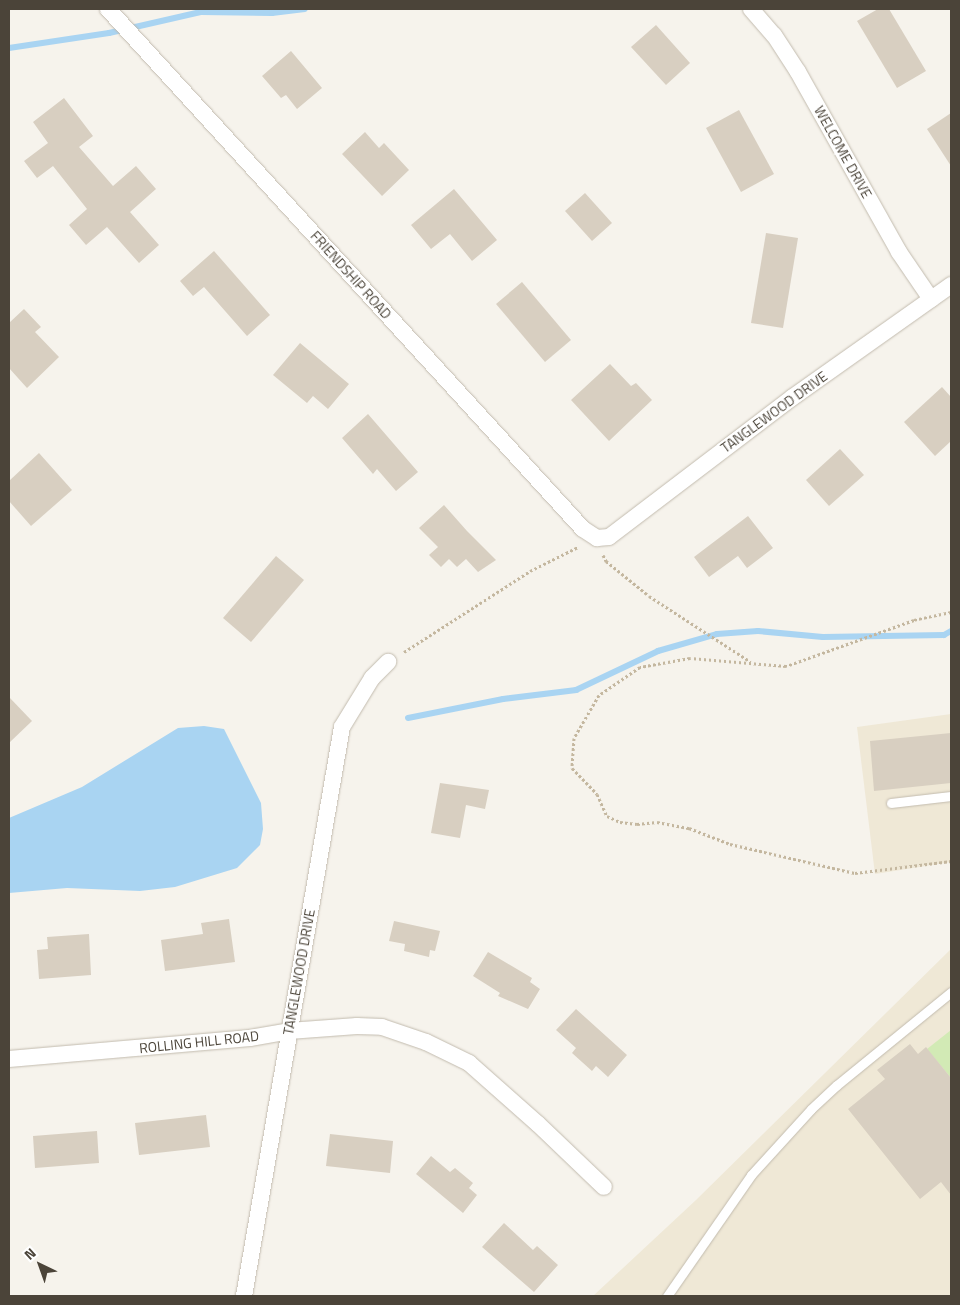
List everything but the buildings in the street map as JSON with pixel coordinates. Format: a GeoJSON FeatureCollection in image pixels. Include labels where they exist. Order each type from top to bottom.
{"type":"FeatureCollection","features":[{"type":"Feature","properties":{"kind":"street","name":"FRIENDSHIP ROAD"},"geometry":{"type":"LineString","coordinates":[[108,9],[577,522],[597,538]]}},
{"type":"Feature","properties":{"kind":"street","name":"WELCOME DRIVE"},"geometry":{"type":"LineString","coordinates":[[751,9],[774,35],[798,72],[899,252],[931,299]]}},
{"type":"Feature","properties":{"kind":"street","name":"TANGLEWOOD DRIVE"},"geometry":{"type":"LineString","coordinates":[[597,538],[609,537],[792,397],[951,284]]}},
{"type":"Feature","properties":{"kind":"street","name":"TANGLEWOOD DRIVE"},"geometry":{"type":"LineString","coordinates":[[244,1296],[342,727],[372,678],[388,662]]}},
{"type":"Feature","properties":{"kind":"street","name":"ROLLING HILL ROAD"},"geometry":{"type":"LineString","coordinates":[[9,1059],[250,1038],[289,1031],[357,1026],[382,1027],[444,1050],[469,1063],[604,1186]]}},
{"type":"Feature","properties":{"kind":"lane"},"geometry":{"type":"LineString","coordinates":[[891,803],[951,796]]}},
{"type":"Feature","properties":{"kind":"lane"},"geometry":{"type":"LineString","coordinates":[[666,1296],[751,1175],[811,1109],[837,1084],[951,992]]}},
{"type":"Feature","properties":{"kind":"path"},"geometry":{"type":"LineString","coordinates":[[388,662],[530,570],[597,538],[606,561],[620,573],[650,596],[751,662]]}},
{"type":"Feature","properties":{"kind":"path"},"geometry":{"type":"LineString","coordinates":[[951,612],[914,620],[786,666],[690,658],[640,668],[599,695],[574,738],[572,768],[597,794],[607,816],[620,822],[637,824],[657,822],[689,828],[730,844],[855,873],[951,861]]}},
{"type":"Feature","properties":{"kind":"shaded area"},"geometry":{"type":"Polygon","coordinates":[[[951,714],[951,862],[875,874],[857,727],[951,714]]]}},
{"type":"Feature","properties":{"kind":"shaded area"},"geometry":{"type":"Polygon","coordinates":[[[951,949],[951,1296],[593,1296],[696,1200],[951,949]]]}},
{"type":"Feature","properties":{"kind":"green space"},"geometry":{"type":"Polygon","coordinates":[[[951,1030],[951,1078],[927,1049],[951,1030]]]}},
{"type":"Feature","properties":{"kind":"water"},"geometry":{"type":"Polygon","coordinates":[[[204,726],[224,729],[261,803],[263,829],[260,845],[237,868],[175,887],[140,891],[67,888],[9,893],[9,818],[82,787],[178,728],[204,726]]]}},
{"type":"Feature","properties":{"kind":"waterway"},"geometry":{"type":"LineString","coordinates":[[9,48],[109,33],[201,12],[272,13],[305,9]]}},
{"type":"Feature","properties":{"kind":"waterway"},"geometry":{"type":"LineString","coordinates":[[408,718],[503,699],[576,690],[658,651],[717,634],[758,631],[823,637],[944,635],[951,631]]}}]}
